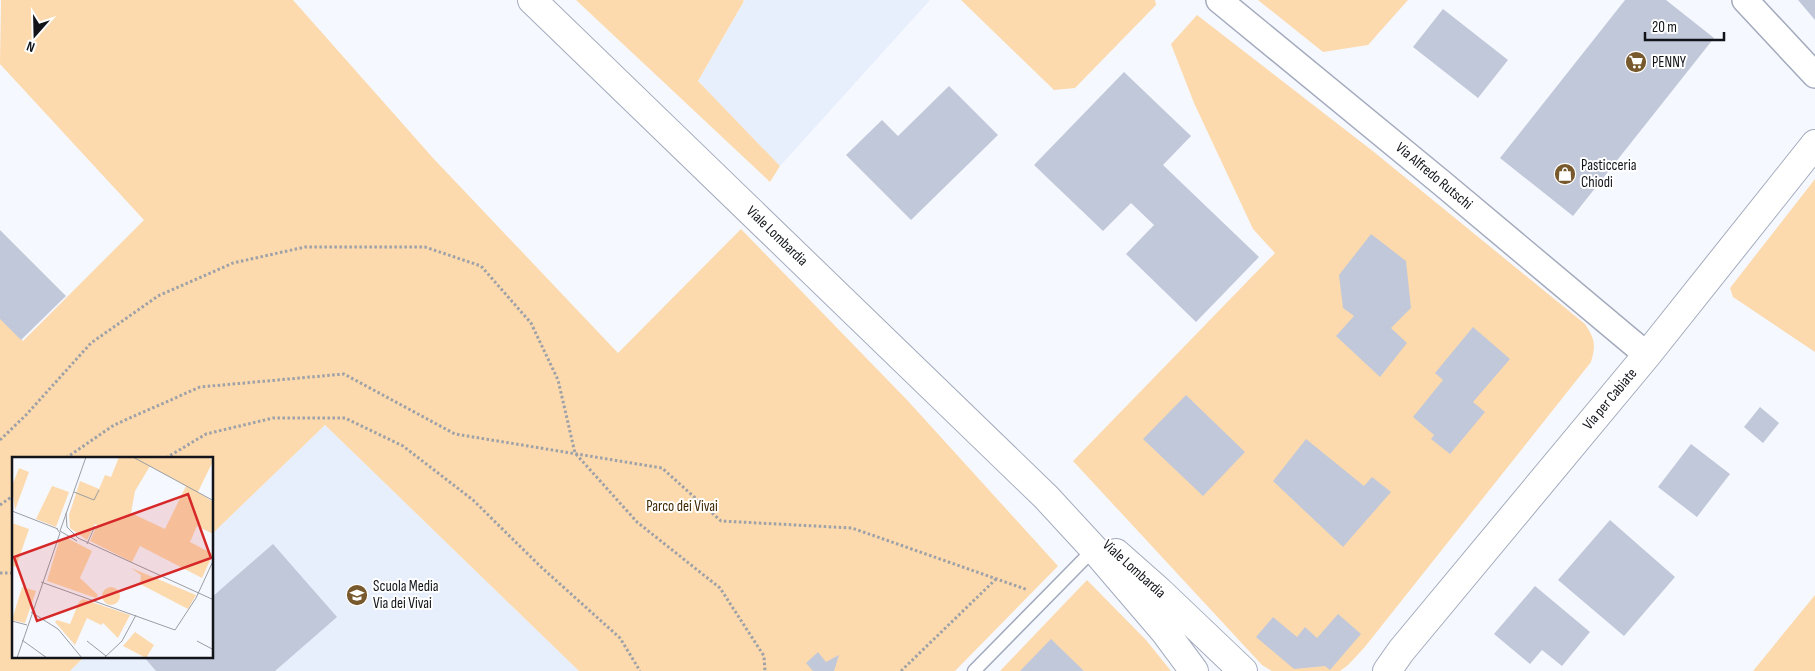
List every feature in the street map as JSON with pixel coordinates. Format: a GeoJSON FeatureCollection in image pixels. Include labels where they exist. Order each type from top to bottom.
{"type":"FeatureCollection","features":[{"type":"Feature","properties":{"kind":"main road","name":"Viale Lombardia"},"geometry":{"type":"LineString","coordinates":[[532,0],[1022,472],[1159,591],[1242,671]]}},
{"type":"Feature","properties":{"kind":"main road","name":"Via per Cabiate"},"geometry":{"type":"LineString","coordinates":[[1377,671],[1394,661],[1647,354],[1815,144]]}},
{"type":"Feature","properties":{"kind":"main road","name":"Viale Lombardia"},"geometry":{"type":"LineString","coordinates":[[1022,472],[1094,549],[1165,632],[1194,671]]}},
{"type":"Feature","properties":{"kind":"street","name":"Via Alfredo Rutschi"},"geometry":{"type":"LineString","coordinates":[[1219,0],[1647,354]]}},
{"type":"Feature","properties":{"kind":"street"},"geometry":{"type":"LineString","coordinates":[[1745,0],[1815,74]]}},
{"type":"Feature","properties":{"kind":"lane","name":"Viale Lombardia"},"geometry":{"type":"LineString","coordinates":[[974,671],[1094,549]]}},
{"type":"Feature","properties":{"kind":"path"},"geometry":{"type":"LineString","coordinates":[[0,440],[26,416],[91,343],[158,296],[233,263],[305,248],[425,248],[481,266],[531,323],[558,380],[575,453],[637,522],[720,588],[764,656],[765,671]]}},
{"type":"Feature","properties":{"kind":"path"},"geometry":{"type":"LineString","coordinates":[[68,457],[114,426],[200,387],[344,374],[455,434],[662,468],[721,521],[852,528],[1047,597]]}},
{"type":"Feature","properties":{"kind":"path"},"geometry":{"type":"LineString","coordinates":[[168,457],[206,434],[273,418],[345,418],[403,446],[473,500],[540,566],[620,638],[640,671]]}},
{"type":"Feature","properties":{"kind":"path"},"geometry":{"type":"LineString","coordinates":[[0,505],[12,496]]}},
{"type":"Feature","properties":{"kind":"path"},"geometry":{"type":"LineString","coordinates":[[901,671],[996,579]]}},
{"type":"Feature","properties":{"kind":"shaded area"},"geometry":{"type":"Polygon","coordinates":[[[745,0],[930,0],[780,166],[698,81],[745,0]]]}},
{"type":"Feature","properties":{"kind":"shaded area","name":"Scuola Media Via dei Vivai"},"geometry":{"type":"Polygon","coordinates":[[[325,425],[579,671],[70,671],[83,658],[214,658],[214,532],[325,425]]]}},
{"type":"Feature","properties":{"kind":"green space","name":"Parco dei Vivai"},"geometry":{"type":"Polygon","coordinates":[[[1,0],[293,0],[433,158],[618,353],[741,229],[908,401],[1058,566],[955,671],[579,671],[325,425],[214,532],[214,457],[12,457],[12,658],[83,658],[70,671],[0,671],[0,318],[23,341],[144,220],[0,64],[1,0]]]}},
{"type":"Feature","properties":{"kind":"green space"},"geometry":{"type":"Polygon","coordinates":[[[576,0],[743,0],[698,81],[780,166],[770,182],[576,0]]]}},
{"type":"Feature","properties":{"kind":"green space"},"geometry":{"type":"Polygon","coordinates":[[[961,0],[1155,0],[1156,5],[1075,88],[1054,90],[961,0]]]}},
{"type":"Feature","properties":{"kind":"green space"},"geometry":{"type":"Polygon","coordinates":[[[1258,0],[1408,0],[1368,45],[1323,52],[1258,0]]]}},
{"type":"Feature","properties":{"kind":"green space"},"geometry":{"type":"Polygon","coordinates":[[[1197,15],[1374,152],[1585,324],[1594,342],[1591,362],[1364,648],[1340,671],[1272,671],[1262,665],[1073,461],[1275,253],[1253,229],[1194,103],[1171,44],[1197,15]]]}},
{"type":"Feature","properties":{"kind":"green space"},"geometry":{"type":"Polygon","coordinates":[[[1815,179],[1815,352],[1733,297],[1730,288],[1815,179]]]}},
{"type":"Feature","properties":{"kind":"green space"},"geometry":{"type":"Polygon","coordinates":[[[1087,580],[1146,640],[1171,671],[1000,671],[1087,580]]]}},
{"type":"Feature","properties":{"kind":"green space"},"geometry":{"type":"Polygon","coordinates":[[[1815,595],[1815,671],[1753,671],[1815,595]]]}},
{"type":"Feature","properties":{"kind":"building"},"geometry":{"type":"Polygon","coordinates":[[[1625,0],[1666,0],[1714,38],[1573,216],[1500,158],[1625,0]]]}},
{"type":"Feature","properties":{"kind":"building"},"geometry":{"type":"Polygon","coordinates":[[[1798,0],[1815,0],[1815,20],[1798,0]]]}},
{"type":"Feature","properties":{"kind":"building"},"geometry":{"type":"Polygon","coordinates":[[[1443,9],[1508,60],[1478,98],[1413,47],[1443,9]]]}},
{"type":"Feature","properties":{"kind":"building"},"geometry":{"type":"Polygon","coordinates":[[[1124,72],[1191,136],[1163,165],[1259,257],[1196,322],[1126,254],[1154,225],[1131,203],[1103,231],[1034,165],[1124,72]]]}},
{"type":"Feature","properties":{"kind":"building"},"geometry":{"type":"Polygon","coordinates":[[[949,86],[998,135],[911,220],[846,155],[882,120],[898,136],[949,86]]]}},
{"type":"Feature","properties":{"kind":"building"},"geometry":{"type":"Polygon","coordinates":[[[0,230],[66,296],[21,340],[0,319],[0,230]]]}},
{"type":"Feature","properties":{"kind":"building"},"geometry":{"type":"Polygon","coordinates":[[[1371,234],[1406,261],[1411,308],[1391,328],[1407,343],[1380,377],[1336,336],[1354,316],[1343,308],[1339,275],[1371,234]]]}},
{"type":"Feature","properties":{"kind":"building"},"geometry":{"type":"Polygon","coordinates":[[[1473,327],[1510,359],[1473,402],[1485,412],[1450,454],[1431,439],[1434,435],[1413,417],[1443,380],[1435,373],[1473,327]]]}},
{"type":"Feature","properties":{"kind":"building"},"geometry":{"type":"Polygon","coordinates":[[[1186,395],[1245,452],[1203,496],[1143,439],[1186,395]]]}},
{"type":"Feature","properties":{"kind":"building"},"geometry":{"type":"Polygon","coordinates":[[[1760,407],[1779,423],[1763,443],[1744,427],[1760,407]]]}},
{"type":"Feature","properties":{"kind":"building"},"geometry":{"type":"Polygon","coordinates":[[[1306,439],[1364,486],[1372,477],[1391,492],[1343,547],[1273,481],[1306,439]]]}},
{"type":"Feature","properties":{"kind":"building"},"geometry":{"type":"Polygon","coordinates":[[[1691,444],[1730,474],[1697,517],[1658,487],[1691,444]]]}},
{"type":"Feature","properties":{"kind":"building"},"geometry":{"type":"Polygon","coordinates":[[[1610,520],[1675,577],[1624,636],[1558,580],[1610,520]]]}},
{"type":"Feature","properties":{"kind":"building"},"geometry":{"type":"Polygon","coordinates":[[[273,544],[337,617],[275,671],[156,671],[145,658],[214,658],[214,595],[273,544]]]}},
{"type":"Feature","properties":{"kind":"building"},"geometry":{"type":"Polygon","coordinates":[[[1535,586],[1590,632],[1562,666],[1542,650],[1530,664],[1494,634],[1535,586]]]}},
{"type":"Feature","properties":{"kind":"building"},"geometry":{"type":"Polygon","coordinates":[[[1338,614],[1361,634],[1330,670],[1325,666],[1294,669],[1256,637],[1273,617],[1297,637],[1305,627],[1317,638],[1338,614]]]}},
{"type":"Feature","properties":{"kind":"building"},"geometry":{"type":"Polygon","coordinates":[[[1051,639],[1084,671],[1020,671],[1051,639]]]}},
{"type":"Feature","properties":{"kind":"building"},"geometry":{"type":"Polygon","coordinates":[[[818,652],[826,662],[839,655],[834,671],[813,671],[806,663],[818,652]]]}},
{"type":"Feature","properties":{"kind":"place","name":"PENNY"},"geometry":{"type":"Point","coordinates":[1636,62]}},
{"type":"Feature","properties":{"kind":"place","name":"Pasticceria Chiodi"},"geometry":{"type":"Point","coordinates":[1565,174]}},
{"type":"Feature","properties":{"kind":"place","name":"Scuola Media Via dei Vivai"},"geometry":{"type":"Point","coordinates":[357,595]}}]}
